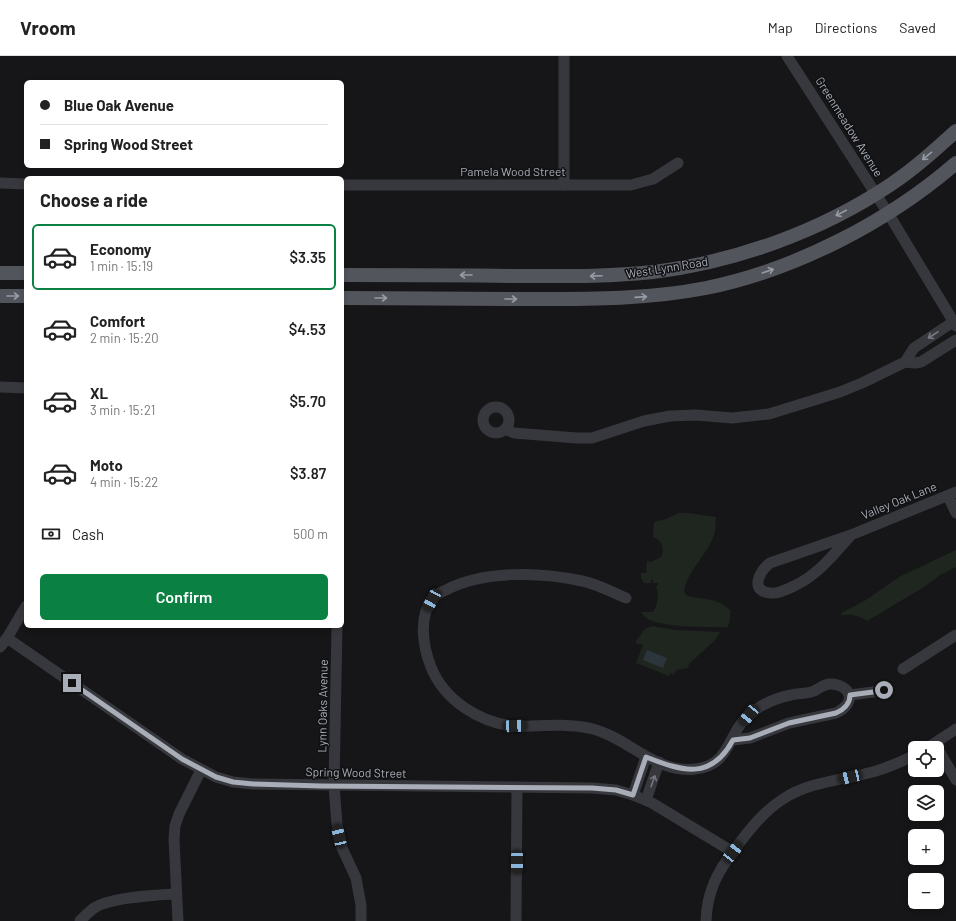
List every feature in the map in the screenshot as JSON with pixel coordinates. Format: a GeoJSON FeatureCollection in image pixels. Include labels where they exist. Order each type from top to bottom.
{"type":"FeatureCollection","features":[{"type":"Feature","properties":{"kind":"main road","name":"West Lynn Road"},"geometry":{"type":"LineString","coordinates":[[344,275],[584,276],[654,272],[706,263],[772,243],[821,223],[876,194],[930,154],[956,130]]}},
{"type":"Feature","properties":{"kind":"main road","name":"West Lynn Road"},"geometry":{"type":"LineString","coordinates":[[344,298],[598,300],[653,296],[698,289],[762,273],[794,262],[823,249],[888,213],[938,178],[956,162]]}},
{"type":"Feature","properties":{"kind":"main road"},"geometry":{"type":"LineString","coordinates":[[0,273],[24,273]]}},
{"type":"Feature","properties":{"kind":"main road"},"geometry":{"type":"LineString","coordinates":[[0,296],[24,296]]}},
{"type":"Feature","properties":{"kind":"street"},"geometry":{"type":"LineString","coordinates":[[564,56],[564,185]]}},
{"type":"Feature","properties":{"kind":"street","name":"Greenmeadow Avenue"},"geometry":{"type":"LineString","coordinates":[[787,56],[888,213],[955,324]]}},
{"type":"Feature","properties":{"kind":"street","name":"Pamela Wood Street"},"geometry":{"type":"LineString","coordinates":[[344,185],[630,185],[653,179],[678,163]]}},
{"type":"Feature","properties":{"kind":"street"},"geometry":{"type":"LineString","coordinates":[[0,183],[24,184]]}},
{"type":"Feature","properties":{"kind":"street"},"geometry":{"type":"LineString","coordinates":[[505,429],[514,433],[588,438],[644,421],[670,416],[696,415],[732,418],[769,414],[840,392],[862,383],[905,362],[914,348],[955,324]]}},
{"type":"Feature","properties":{"kind":"street"},"geometry":{"type":"LineString","coordinates":[[905,362],[921,362],[956,340]]}},
{"type":"Feature","properties":{"kind":"street"},"geometry":{"type":"LineString","coordinates":[[0,388],[24,388]]}},
{"type":"Feature","properties":{"kind":"street"},"geometry":{"type":"LineString","coordinates":[[952,494],[956,513]]}},
{"type":"Feature","properties":{"kind":"street","name":"Valley Oak Lane"},"geometry":{"type":"LineString","coordinates":[[851,535],[829,560],[801,583],[781,591],[771,593],[761,590],[759,587],[758,576],[763,568],[770,562],[851,535],[952,494]]}},
{"type":"Feature","properties":{"kind":"street"},"geometry":{"type":"LineString","coordinates":[[626,598],[584,581],[562,578],[526,575],[497,576],[466,581],[454,585],[437,594],[432,600],[424,619],[424,642],[437,680],[448,693],[470,712],[484,718],[515,726],[571,726],[592,729],[610,735],[646,757],[671,767],[683,769],[705,767],[717,761],[727,751],[739,727],[749,715],[773,701],[791,695],[811,692],[829,684],[841,686],[847,690],[850,695],[850,698],[843,710],[836,713],[789,723],[750,738],[733,740]]}},
{"type":"Feature","properties":{"kind":"street"},"geometry":{"type":"LineString","coordinates":[[3,642],[24,609]]}},
{"type":"Feature","properties":{"kind":"street","name":"Lynn Oaks Avenue"},"geometry":{"type":"LineString","coordinates":[[337,628],[334,786],[336,824],[342,848],[356,878],[361,905],[361,921]]}},
{"type":"Feature","properties":{"kind":"street"},"geometry":{"type":"LineString","coordinates":[[903,670],[956,635]]}},
{"type":"Feature","properties":{"kind":"street","name":"Spring Wood Street"},"geometry":{"type":"LineString","coordinates":[[3,642],[182,759],[216,777],[233,782],[253,784],[334,786],[592,788],[616,790],[646,800],[733,852]]}},
{"type":"Feature","properties":{"kind":"street"},"geometry":{"type":"LineString","coordinates":[[850,695],[884,690]]}},
{"type":"Feature","properties":{"kind":"street"},"geometry":{"type":"LineString","coordinates":[[938,741],[956,729]]}},
{"type":"Feature","properties":{"kind":"street"},"geometry":{"type":"LineString","coordinates":[[633,795],[646,757]]}},
{"type":"Feature","properties":{"kind":"street"},"geometry":{"type":"LineString","coordinates":[[706,921],[708,899],[713,884],[733,852],[766,811],[783,799],[811,786],[877,771],[908,758]]}},
{"type":"Feature","properties":{"kind":"street"},"geometry":{"type":"LineString","coordinates":[[646,800],[659,762]]}},
{"type":"Feature","properties":{"kind":"street"},"geometry":{"type":"LineString","coordinates":[[944,764],[956,780]]}},
{"type":"Feature","properties":{"kind":"street"},"geometry":{"type":"LineString","coordinates":[[178,921],[174,839],[175,826],[179,814],[201,770]]}},
{"type":"Feature","properties":{"kind":"street"},"geometry":{"type":"LineString","coordinates":[[516,921],[517,787]]}},
{"type":"Feature","properties":{"kind":"street"},"geometry":{"type":"LineString","coordinates":[[80,921],[97,906],[105,903],[133,897],[176,894]]}},
{"type":"Feature","properties":{"kind":"shaded area"},"geometry":{"type":"Polygon","coordinates":[[[679,513],[716,517],[715,530],[712,540],[694,568],[686,583],[684,591],[687,596],[715,601],[730,610],[728,627],[689,626],[658,623],[645,617],[641,612],[653,612],[658,599],[656,586],[658,583],[653,583],[654,580],[651,580],[651,583],[644,583],[641,578],[641,573],[646,573],[647,561],[651,562],[661,557],[663,550],[661,542],[653,537],[654,522],[666,519],[679,513]]]}},
{"type":"Feature","properties":{"kind":"shaded area"},"geometry":{"type":"Polygon","coordinates":[[[956,550],[956,567],[940,575],[924,587],[867,621],[855,615],[841,615],[841,613],[866,600],[899,577],[956,550]]]}},
{"type":"Feature","properties":{"kind":"shaded area"},"geometry":{"type":"Polygon","coordinates":[[[652,626],[675,630],[720,632],[716,639],[689,664],[688,668],[676,670],[674,675],[670,673],[669,676],[636,663],[643,645],[636,643],[636,641],[645,629],[652,626]]]}},
{"type":"Feature","properties":{"kind":"shaded area"},"geometry":{"type":"Polygon","coordinates":[[[647,650],[667,658],[663,668],[643,660],[647,650]]]}},
{"type":"Feature","properties":{"kind":"route"},"geometry":{"type":"LineString","coordinates":[[72,683],[182,759],[216,777],[233,782],[321,786],[592,788],[616,790],[633,795],[646,757],[671,767],[694,769],[705,767],[717,761],[727,751],[733,740],[750,738],[789,723],[836,713],[843,710],[850,698],[850,695],[884,690]]}}]}
